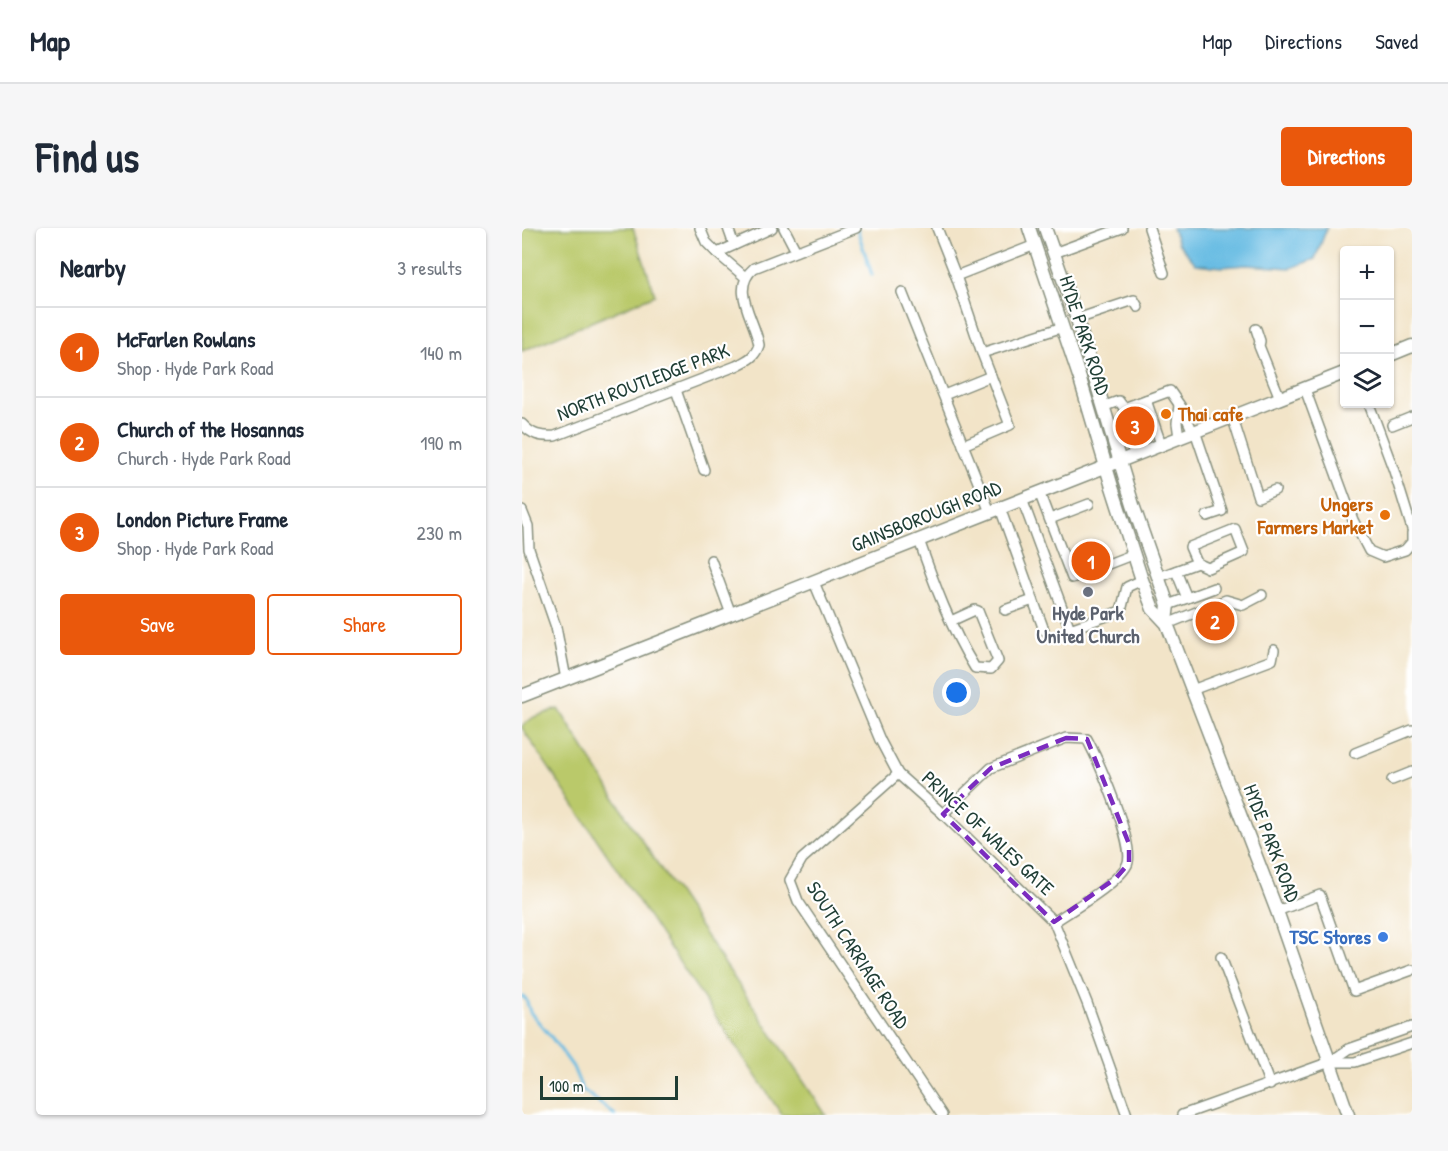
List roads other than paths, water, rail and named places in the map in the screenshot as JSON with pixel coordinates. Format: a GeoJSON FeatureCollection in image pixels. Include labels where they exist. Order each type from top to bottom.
{"type":"FeatureCollection","features":[{"type":"Feature","properties":{"kind":"main road","name":"HYDE PARK ROAD"},"geometry":{"type":"LineString","coordinates":[[1029,228],[1063,327],[1142,580],[1153,609],[1167,623]]}},
{"type":"Feature","properties":{"kind":"main road","name":"HYDE PARK ROAD"},"geometry":{"type":"LineString","coordinates":[[1045,228],[1077,319],[1120,460],[1168,604],[1167,623],[1277,911],[1348,1115]]}},
{"type":"Feature","properties":{"kind":"main road"},"geometry":{"type":"LineString","coordinates":[[1392,354],[1412,346]]}},
{"type":"Feature","properties":{"kind":"main road","name":"GAINSBOROUGH ROAD"},"geometry":{"type":"LineString","coordinates":[[522,696],[1340,375]]}},
{"type":"Feature","properties":{"kind":"street"},"geometry":{"type":"LineString","coordinates":[[700,228],[706,242],[745,277],[754,268],[849,229]]}},
{"type":"Feature","properties":{"kind":"street"},"geometry":{"type":"LineString","coordinates":[[728,228],[734,245]]}},
{"type":"Feature","properties":{"kind":"street"},"geometry":{"type":"LineString","coordinates":[[717,253],[772,228]]}},
{"type":"Feature","properties":{"kind":"street"},"geometry":{"type":"LineString","coordinates":[[784,228],[796,251]]}},
{"type":"Feature","properties":{"kind":"street"},"geometry":{"type":"LineString","coordinates":[[937,228],[1010,425],[963,445]]}},
{"type":"Feature","properties":{"kind":"street"},"geometry":{"type":"LineString","coordinates":[[1054,253],[1122,228]]}},
{"type":"Feature","properties":{"kind":"street"},"geometry":{"type":"LineString","coordinates":[[1149,228],[1164,273]]}},
{"type":"Feature","properties":{"kind":"street"},"geometry":{"type":"LineString","coordinates":[[956,276],[1035,245]]}},
{"type":"Feature","properties":{"kind":"street","name":"NORTH ROUTLEDGE PARK"},"geometry":{"type":"LineString","coordinates":[[522,424],[532,434],[542,437],[555,436],[752,358],[759,345],[742,287],[745,277]]}},
{"type":"Feature","properties":{"kind":"street"},"geometry":{"type":"LineString","coordinates":[[902,292],[963,445],[995,510],[1034,600],[1044,630]]}},
{"type":"Feature","properties":{"kind":"street"},"geometry":{"type":"LineString","coordinates":[[1077,319],[1134,300],[1138,307]]}},
{"type":"Feature","properties":{"kind":"street"},"geometry":{"type":"LineString","coordinates":[[982,353],[1063,327]]}},
{"type":"Feature","properties":{"kind":"street"},"geometry":{"type":"LineString","coordinates":[[1256,329],[1260,341],[1259,346],[1280,398]]}},
{"type":"Feature","properties":{"kind":"street"},"geometry":{"type":"LineString","coordinates":[[944,395],[991,376]]}},
{"type":"Feature","properties":{"kind":"street"},"geometry":{"type":"LineString","coordinates":[[1305,389],[1353,520],[1369,551],[1383,557],[1405,550],[1412,542],[1412,531],[1394,471],[1370,408]]}},
{"type":"Feature","properties":{"kind":"street"},"geometry":{"type":"LineString","coordinates":[[676,390],[704,470]]}},
{"type":"Feature","properties":{"kind":"street"},"geometry":{"type":"LineString","coordinates":[[1105,406],[1119,401],[1124,408],[1170,391],[1194,431],[1222,511],[1207,516]]}},
{"type":"Feature","properties":{"kind":"street"},"geometry":{"type":"LineString","coordinates":[[1146,400],[1161,444]]}},
{"type":"Feature","properties":{"kind":"street"},"geometry":{"type":"LineString","coordinates":[[1179,405],[1177,423],[1179,437]]}},
{"type":"Feature","properties":{"kind":"street"},"geometry":{"type":"LineString","coordinates":[[1232,416],[1258,497],[1275,490]]}},
{"type":"Feature","properties":{"kind":"street"},"geometry":{"type":"LineString","coordinates":[[1392,425],[1412,417]]}},
{"type":"Feature","properties":{"kind":"street"},"geometry":{"type":"LineString","coordinates":[[1039,492],[1072,578],[1134,554]]}},
{"type":"Feature","properties":{"kind":"street"},"geometry":{"type":"LineString","coordinates":[[1022,499],[1070,629],[1121,611],[1127,586],[1142,580]]}},
{"type":"Feature","properties":{"kind":"street"},"geometry":{"type":"LineString","coordinates":[[1050,519],[1089,504]]}},
{"type":"Feature","properties":{"kind":"street"},"geometry":{"type":"LineString","coordinates":[[522,511],[528,526],[529,549],[556,627],[566,679]]}},
{"type":"Feature","properties":{"kind":"street"},"geometry":{"type":"LineString","coordinates":[[1159,577],[1197,563],[1208,568],[1244,552],[1235,529],[1190,547],[1197,563]]}},
{"type":"Feature","properties":{"kind":"street"},"geometry":{"type":"LineString","coordinates":[[919,540],[951,621],[975,668],[991,669],[998,661],[978,611],[975,610],[951,621]]}},
{"type":"Feature","properties":{"kind":"street"},"geometry":{"type":"LineString","coordinates":[[711,560],[731,614]]}},
{"type":"Feature","properties":{"kind":"street"},"geometry":{"type":"LineString","coordinates":[[1176,571],[1187,598]]}},
{"type":"Feature","properties":{"kind":"street","name":"PRINCE OF WALES GATE"},"geometry":{"type":"LineString","coordinates":[[814,582],[876,731],[898,774],[943,814],[1054,922],[1088,1003],[1127,1115]]}},
{"type":"Feature","properties":{"kind":"street"},"geometry":{"type":"LineString","coordinates":[[1168,604],[1214,588]]}},
{"type":"Feature","properties":{"kind":"street"},"geometry":{"type":"LineString","coordinates":[[1167,623],[1226,600],[1243,605],[1262,595]]}},
{"type":"Feature","properties":{"kind":"street"},"geometry":{"type":"LineString","coordinates":[[1005,610],[1034,600]]}},
{"type":"Feature","properties":{"kind":"street"},"geometry":{"type":"LineString","coordinates":[[1192,690],[1272,660],[1274,650]]}},
{"type":"Feature","properties":{"kind":"street"},"geometry":{"type":"LineString","coordinates":[[1355,753],[1412,730]]}},
{"type":"Feature","properties":{"kind":"street"},"geometry":{"type":"LineString","coordinates":[[943,814],[991,768],[1066,738],[1087,739],[1099,762],[1129,844],[1129,863],[1116,878],[1054,922]]}},
{"type":"Feature","properties":{"kind":"street"},"geometry":{"type":"LineString","coordinates":[[1392,780],[1412,772]]}},
{"type":"Feature","properties":{"kind":"street","name":"SOUTH CARRIAGE ROAD"},"geometry":{"type":"LineString","coordinates":[[898,774],[802,859],[790,880],[798,901],[942,1115]]}},
{"type":"Feature","properties":{"kind":"street"},"geometry":{"type":"LineString","coordinates":[[1277,911],[1320,895],[1354,991],[1412,970]]}},
{"type":"Feature","properties":{"kind":"street"},"geometry":{"type":"LineString","coordinates":[[1221,957],[1270,1085]]}},
{"type":"Feature","properties":{"kind":"street"},"geometry":{"type":"LineString","coordinates":[[1187,1114],[1330,1062],[1349,1049],[1412,1027]]}},
{"type":"Feature","properties":{"kind":"street"},"geometry":{"type":"LineString","coordinates":[[1330,1062],[1355,1062],[1412,1042]]}},
{"type":"Feature","properties":{"kind":"water"},"geometry":{"type":"Polygon","coordinates":[[[1172,228],[1327,228],[1315,259],[1291,268],[1246,265],[1221,267],[1196,264],[1178,243],[1172,228]]]}},
{"type":"Feature","properties":{"kind":"waterway"},"geometry":{"type":"LineString","coordinates":[[857,229],[872,275]]}},
{"type":"Feature","properties":{"kind":"waterway"},"geometry":{"type":"LineString","coordinates":[[522,996],[526,999],[530,1012],[573,1067],[582,1089],[615,1115]]}},
{"type":"Feature","properties":{"kind":"place","name":"Thai cafe"},"geometry":{"type":"Point","coordinates":[1166,414]}},
{"type":"Feature","properties":{"kind":"place","name":"London Picture Frame"},"geometry":{"type":"Point","coordinates":[1135,426]}},
{"type":"Feature","properties":{"kind":"place","name":"Ungers Farmers Market"},"geometry":{"type":"Point","coordinates":[1385,515]}},
{"type":"Feature","properties":{"kind":"place","name":"McFarlen Rowlans"},"geometry":{"type":"Point","coordinates":[1091,561]}},
{"type":"Feature","properties":{"kind":"place","name":"Hyde Park United Church"},"geometry":{"type":"Point","coordinates":[1088,592]}},
{"type":"Feature","properties":{"kind":"place","name":"Church of the Hosannas"},"geometry":{"type":"Point","coordinates":[1215,621]}},
{"type":"Feature","properties":{"kind":"place","name":"TSC Stores"},"geometry":{"type":"Point","coordinates":[1383,937]}}]}
